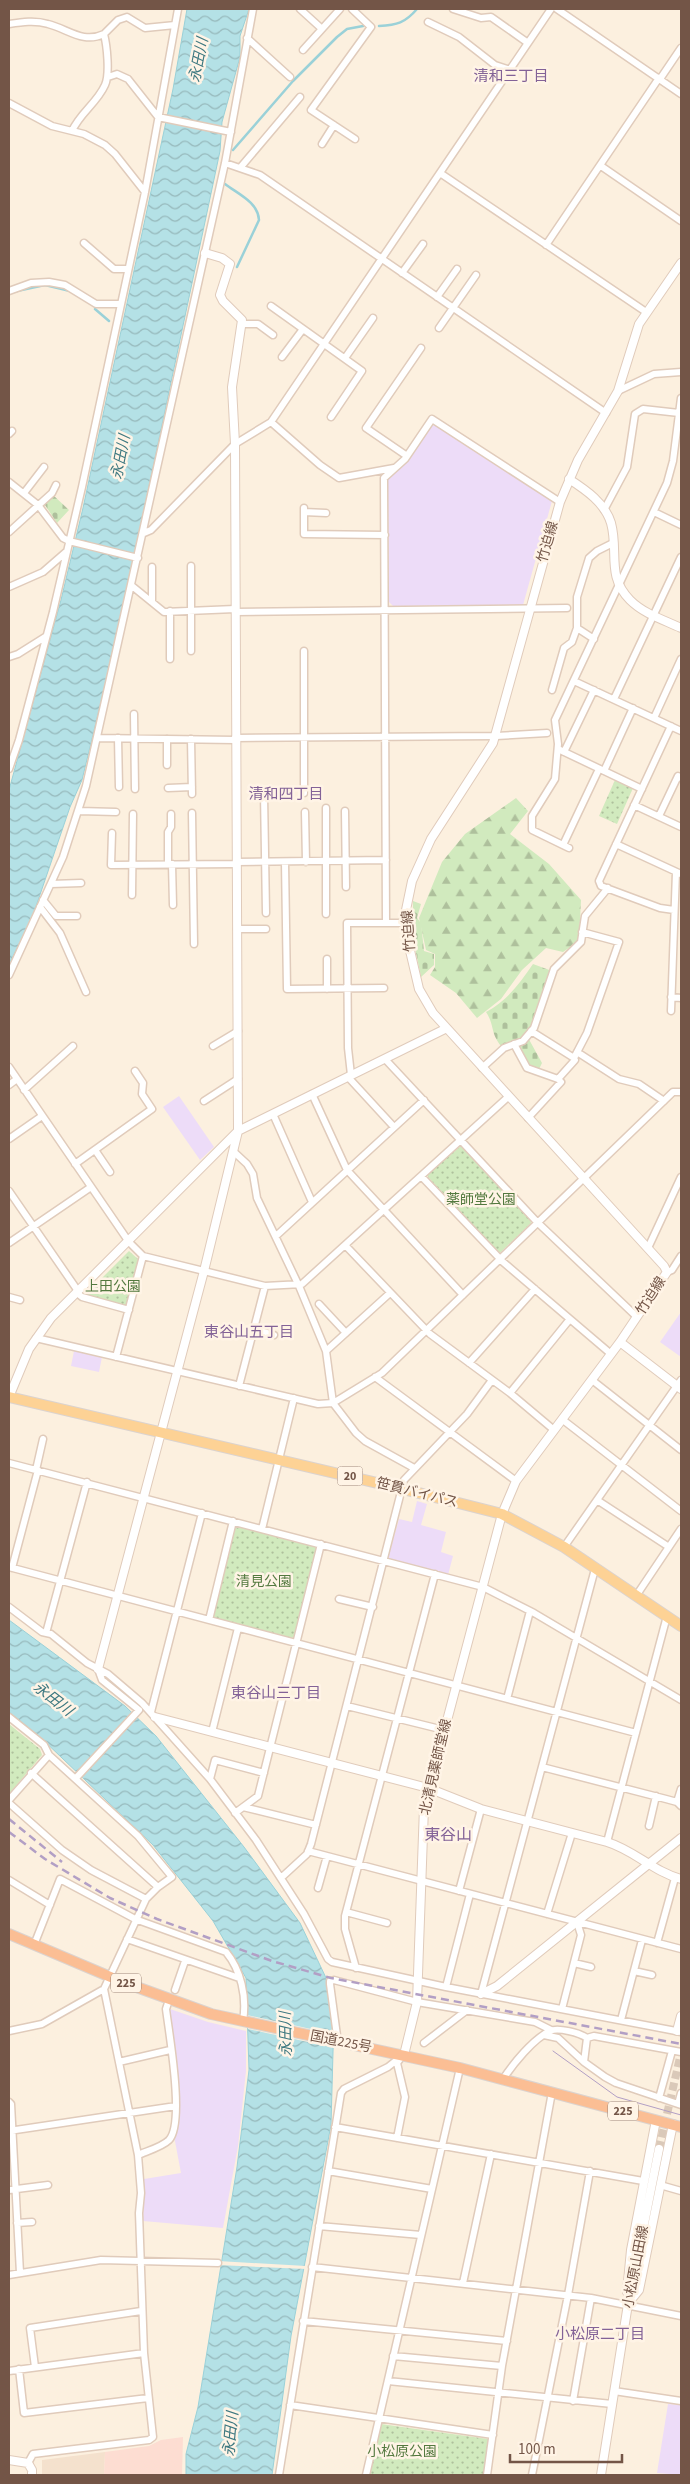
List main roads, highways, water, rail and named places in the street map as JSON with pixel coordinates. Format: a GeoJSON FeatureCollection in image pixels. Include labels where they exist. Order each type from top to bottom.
{"type":"FeatureCollection","features":[{"type":"Feature","properties":{"kind":"highway","name":"国道225号"},"geometry":{"type":"LineString","coordinates":[[9,1934],[110,1977],[211,2014],[336,2042],[404,2054],[677,2126]]}},
{"type":"Feature","properties":{"kind":"main road","name":"笹貫バイパス"},"geometry":{"type":"LineString","coordinates":[[9,1397],[502,1514],[564,1548],[681,1626]]}},
{"type":"Feature","properties":{"kind":"water","name":"永田川"},"geometry":{"type":"Polygon","coordinates":[[[187,9],[249,9],[240,36],[240,57],[222,122],[220,151],[119,628],[82,780],[70,807],[31,921],[9,964],[9,790],[61,600],[83,508],[173,89],[187,9]]]}},
{"type":"Feature","properties":{"kind":"water","name":"永田川"},"geometry":{"type":"Polygon","coordinates":[[[9,1620],[125,1706],[156,1736],[244,1847],[300,1923],[327,1980],[334,2016],[331,2125],[291,2336],[272,2475],[186,2475],[186,2454],[198,2407],[237,2167],[249,2070],[246,1978],[213,1921],[153,1845],[39,1736],[9,1712],[9,1620]]]}},
{"type":"Feature","properties":{"kind":"waterway"},"geometry":{"type":"LineString","coordinates":[[379,26],[400,22],[417,9]]}},
{"type":"Feature","properties":{"kind":"waterway"},"geometry":{"type":"LineString","coordinates":[[233,150],[293,81],[337,37],[347,29],[363,26]]}},
{"type":"Feature","properties":{"kind":"waterway"},"geometry":{"type":"LineString","coordinates":[[225,184],[251,203],[258,214],[259,220],[237,267]]}},
{"type":"Feature","properties":{"kind":"waterway"},"geometry":{"type":"LineString","coordinates":[[17,291],[45,285],[70,291]]}},
{"type":"Feature","properties":{"kind":"waterway"},"geometry":{"type":"LineString","coordinates":[[95,309],[109,321]]}},
{"type":"Feature","properties":{"kind":"tunnel"},"geometry":{"type":"LineString","coordinates":[[659,2149],[681,2053]]}},
{"type":"Feature","properties":{"kind":"tram line"},"geometry":{"type":"LineString","coordinates":[[553,2051],[617,2097],[681,2115]]}},
{"type":"Feature","properties":{"kind":"railway"},"geometry":{"type":"LineString","coordinates":[[9,1819],[62,1862]]}},
{"type":"Feature","properties":{"kind":"railway"},"geometry":{"type":"LineString","coordinates":[[9,1832],[45,1859],[110,1898],[157,1919],[272,1961],[331,1978],[681,2044]]}},
{"type":"Feature","properties":{"kind":"district","name":"清和三丁目"},"geometry":{"type":"Point","coordinates":[511,76]}},
{"type":"Feature","properties":{"kind":"district","name":"清和四丁目"},"geometry":{"type":"Point","coordinates":[286,794]}},
{"type":"Feature","properties":{"kind":"district","name":"東谷山五丁目"},"geometry":{"type":"Point","coordinates":[249,1332]}},
{"type":"Feature","properties":{"kind":"district","name":"東谷山三丁目"},"geometry":{"type":"Point","coordinates":[276,1693]}},
{"type":"Feature","properties":{"kind":"district","name":"東谷山"},"geometry":{"type":"Point","coordinates":[448,1835]}},
{"type":"Feature","properties":{"kind":"district","name":"小松原二丁目"},"geometry":{"type":"Point","coordinates":[600,2334]}},
{"type":"Feature","properties":{"kind":"park label","name":"薬師堂公園"},"geometry":{"type":"Point","coordinates":[481,1200]}},
{"type":"Feature","properties":{"kind":"park label","name":"上田公園"},"geometry":{"type":"Point","coordinates":[113,1287]}},
{"type":"Feature","properties":{"kind":"park label","name":"清見公園"},"geometry":{"type":"Point","coordinates":[264,1582]}},
{"type":"Feature","properties":{"kind":"park label","name":"小松原公園"},"geometry":{"type":"Point","coordinates":[402,2452]}}]}
